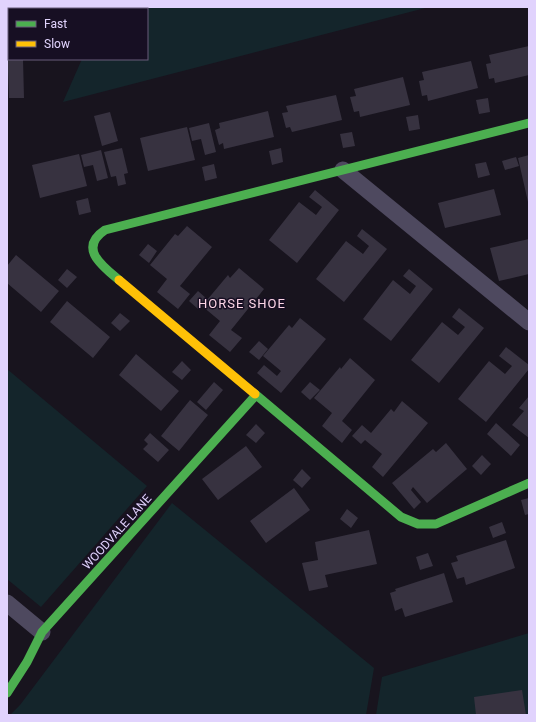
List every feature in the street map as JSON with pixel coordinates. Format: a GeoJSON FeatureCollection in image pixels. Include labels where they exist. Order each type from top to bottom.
{"type":"FeatureCollection","features":[{"type":"Feature","properties":{"kind":"street"},"geometry":{"type":"LineString","coordinates":[[529,124],[105,230],[96,236],[92,246],[95,257],[102,266],[395,512],[412,523],[423,525],[436,524],[529,483]]}},
{"type":"Feature","properties":{"kind":"street"},"geometry":{"type":"LineString","coordinates":[[344,170],[529,322]]}},
{"type":"Feature","properties":{"kind":"street","name":"WOODVALE LANE"},"geometry":{"type":"LineString","coordinates":[[7,694],[27,662],[42,632],[256,395]]}},
{"type":"Feature","properties":{"kind":"street"},"geometry":{"type":"LineString","coordinates":[[7,603],[42,632]]}},
{"type":"Feature","properties":{"kind":"shaded area"},"geometry":{"type":"Polygon","coordinates":[[[429,7],[63,102],[82,60],[148,60],[148,8],[102,8],[429,7]]]}},
{"type":"Feature","properties":{"kind":"shaded area"},"geometry":{"type":"Polygon","coordinates":[[[7,369],[147,486],[41,607],[7,579],[7,369]]]}},
{"type":"Feature","properties":{"kind":"shaded area"},"geometry":{"type":"Polygon","coordinates":[[[172,503],[374,668],[366,715],[10,715],[20,705],[172,503]]]}},
{"type":"Feature","properties":{"kind":"shaded area"},"geometry":{"type":"Polygon","coordinates":[[[529,633],[529,715],[376,715],[382,677],[529,633]]]}},
{"type":"Feature","properties":{"kind":"building"},"geometry":{"type":"Polygon","coordinates":[[[7,45],[8,60],[23,60],[24,98],[9,98],[7,45]]]}},
{"type":"Feature","properties":{"kind":"building"},"geometry":{"type":"Polygon","coordinates":[[[529,46],[529,75],[495,83],[494,78],[489,79],[486,64],[491,63],[489,55],[529,46]]]}},
{"type":"Feature","properties":{"kind":"building"},"geometry":{"type":"Polygon","coordinates":[[[471,61],[478,88],[428,101],[427,95],[422,96],[419,81],[424,80],[422,72],[471,61]]]}},
{"type":"Feature","properties":{"kind":"building"},"geometry":{"type":"Polygon","coordinates":[[[403,77],[410,105],[360,117],[359,111],[354,112],[350,97],[356,96],[354,89],[403,77]]]}},
{"type":"Feature","properties":{"kind":"building"},"geometry":{"type":"Polygon","coordinates":[[[336,95],[342,120],[292,132],[290,127],[286,128],[282,113],[288,112],[286,106],[336,95]]]}},
{"type":"Feature","properties":{"kind":"building"},"geometry":{"type":"Polygon","coordinates":[[[488,98],[490,112],[479,114],[476,100],[488,98]]]}},
{"type":"Feature","properties":{"kind":"building"},"geometry":{"type":"Polygon","coordinates":[[[268,111],[274,137],[224,149],[223,143],[219,145],[215,130],[220,128],[219,123],[268,111]]]}},
{"type":"Feature","properties":{"kind":"building"},"geometry":{"type":"Polygon","coordinates":[[[110,112],[118,141],[102,146],[94,116],[110,112]]]}},
{"type":"Feature","properties":{"kind":"building"},"geometry":{"type":"Polygon","coordinates":[[[418,115],[420,129],[409,131],[406,117],[418,115]]]}},
{"type":"Feature","properties":{"kind":"building"},"geometry":{"type":"Polygon","coordinates":[[[209,123],[216,152],[205,155],[201,139],[192,141],[189,128],[209,123]]]}},
{"type":"Feature","properties":{"kind":"building"},"geometry":{"type":"Polygon","coordinates":[[[187,127],[195,160],[148,171],[140,138],[187,127]]]}},
{"type":"Feature","properties":{"kind":"building"},"geometry":{"type":"Polygon","coordinates":[[[352,132],[355,146],[343,148],[340,134],[352,132]]]}},
{"type":"Feature","properties":{"kind":"building"},"geometry":{"type":"Polygon","coordinates":[[[122,148],[128,173],[124,174],[126,184],[118,186],[116,176],[111,177],[104,152],[122,148]]]}},
{"type":"Feature","properties":{"kind":"building"},"geometry":{"type":"Polygon","coordinates":[[[281,148],[283,162],[272,165],[269,151],[281,148]]]}},
{"type":"Feature","properties":{"kind":"building"},"geometry":{"type":"Polygon","coordinates":[[[101,150],[108,178],[97,181],[93,165],[84,167],[81,155],[101,150]]]}},
{"type":"Feature","properties":{"kind":"building"},"geometry":{"type":"Polygon","coordinates":[[[79,154],[87,186],[40,198],[32,165],[79,154]]]}},
{"type":"Feature","properties":{"kind":"building"},"geometry":{"type":"Polygon","coordinates":[[[529,155],[529,202],[528,202],[518,158],[529,155]]]}},
{"type":"Feature","properties":{"kind":"building"},"geometry":{"type":"Polygon","coordinates":[[[516,157],[519,166],[505,170],[502,161],[516,157]]]}},
{"type":"Feature","properties":{"kind":"building"},"geometry":{"type":"Polygon","coordinates":[[[486,162],[490,175],[478,178],[475,164],[486,162]]]}},
{"type":"Feature","properties":{"kind":"building"},"geometry":{"type":"Polygon","coordinates":[[[214,164],[217,178],[205,181],[202,167],[214,164]]]}},
{"type":"Feature","properties":{"kind":"building"},"geometry":{"type":"Polygon","coordinates":[[[494,189],[501,215],[445,228],[438,203],[494,189]]]}},
{"type":"Feature","properties":{"kind":"building"},"geometry":{"type":"Polygon","coordinates":[[[315,190],[339,210],[297,263],[269,240],[299,202],[316,215],[322,207],[309,197],[315,190]]]}},
{"type":"Feature","properties":{"kind":"building"},"geometry":{"type":"Polygon","coordinates":[[[88,198],[91,212],[79,215],[76,201],[88,198]]]}},
{"type":"Feature","properties":{"kind":"building"},"geometry":{"type":"Polygon","coordinates":[[[187,226],[212,247],[180,286],[190,294],[178,309],[157,292],[167,279],[150,265],[175,234],[178,236],[187,226]]]}},
{"type":"Feature","properties":{"kind":"building"},"geometry":{"type":"Polygon","coordinates":[[[362,229],[387,249],[344,302],[316,279],[346,241],[363,254],[369,246],[357,236],[362,229]]]}},
{"type":"Feature","properties":{"kind":"building"},"geometry":{"type":"Polygon","coordinates":[[[529,239],[529,274],[499,281],[490,248],[529,239]]]}},
{"type":"Feature","properties":{"kind":"building"},"geometry":{"type":"Polygon","coordinates":[[[148,244],[157,251],[149,263],[139,255],[148,244]]]}},
{"type":"Feature","properties":{"kind":"building"},"geometry":{"type":"Polygon","coordinates":[[[16,255],[59,291],[41,312],[7,283],[7,266],[16,255]]]}},
{"type":"Feature","properties":{"kind":"building"},"geometry":{"type":"Polygon","coordinates":[[[239,268],[264,289],[231,330],[242,338],[230,352],[209,335],[220,321],[202,306],[228,275],[230,278],[239,268]]]}},
{"type":"Feature","properties":{"kind":"building"},"geometry":{"type":"Polygon","coordinates":[[[67,269],[77,277],[67,288],[58,280],[67,269]]]}},
{"type":"Feature","properties":{"kind":"building"},"geometry":{"type":"Polygon","coordinates":[[[409,269],[433,289],[391,341],[363,319],[393,280],[410,294],[416,286],[403,276],[409,269]]]}},
{"type":"Feature","properties":{"kind":"building"},"geometry":{"type":"Polygon","coordinates":[[[198,291],[207,299],[198,309],[189,301],[198,291]]]}},
{"type":"Feature","properties":{"kind":"building"},"geometry":{"type":"Polygon","coordinates":[[[67,301],[110,337],[93,358],[50,322],[67,301]]]}},
{"type":"Feature","properties":{"kind":"building"},"geometry":{"type":"Polygon","coordinates":[[[459,308],[484,328],[439,383],[411,360],[442,322],[458,335],[465,327],[452,317],[459,308]]]}},
{"type":"Feature","properties":{"kind":"building"},"geometry":{"type":"Polygon","coordinates":[[[120,313],[130,321],[120,331],[111,323],[120,313]]]}},
{"type":"Feature","properties":{"kind":"building"},"geometry":{"type":"Polygon","coordinates":[[[300,318],[326,339],[281,393],[257,373],[264,365],[277,376],[281,371],[263,356],[289,325],[292,328],[300,318]]]}},
{"type":"Feature","properties":{"kind":"building"},"geometry":{"type":"Polygon","coordinates":[[[259,341],[268,349],[259,360],[249,352],[259,341]]]}},
{"type":"Feature","properties":{"kind":"building"},"geometry":{"type":"Polygon","coordinates":[[[506,347],[529,365],[529,369],[486,422],[458,399],[489,361],[505,374],[512,366],[499,356],[506,347]]]}},
{"type":"Feature","properties":{"kind":"building"},"geometry":{"type":"Polygon","coordinates":[[[136,354],[179,391],[161,411],[119,375],[136,354]]]}},
{"type":"Feature","properties":{"kind":"building"},"geometry":{"type":"Polygon","coordinates":[[[350,358],[375,380],[342,421],[352,430],[342,443],[322,426],[332,413],[314,398],[340,367],[341,369],[350,358]]]}},
{"type":"Feature","properties":{"kind":"building"},"geometry":{"type":"Polygon","coordinates":[[[182,361],[191,370],[182,380],[172,372],[182,361]]]}},
{"type":"Feature","properties":{"kind":"building"},"geometry":{"type":"Polygon","coordinates":[[[214,382],[223,390],[206,410],[197,402],[214,382]]]}},
{"type":"Feature","properties":{"kind":"building"},"geometry":{"type":"Polygon","coordinates":[[[310,382],[320,390],[310,400],[301,392],[310,382]]]}},
{"type":"Feature","properties":{"kind":"building"},"geometry":{"type":"Polygon","coordinates":[[[529,396],[529,438],[512,425],[524,411],[519,408],[529,396]]]}},
{"type":"Feature","properties":{"kind":"building"},"geometry":{"type":"Polygon","coordinates":[[[190,400],[208,415],[179,451],[161,436],[190,400]]]}},
{"type":"Feature","properties":{"kind":"building"},"geometry":{"type":"Polygon","coordinates":[[[402,401],[428,423],[383,477],[372,467],[382,454],[365,440],[361,444],[352,436],[362,425],[371,433],[391,409],[394,412],[402,401]]]}},
{"type":"Feature","properties":{"kind":"building"},"geometry":{"type":"Polygon","coordinates":[[[496,423],[520,445],[511,456],[487,434],[496,423]]]}},
{"type":"Feature","properties":{"kind":"building"},"geometry":{"type":"Polygon","coordinates":[[[256,424],[265,433],[256,443],[246,435],[256,424]]]}},
{"type":"Feature","properties":{"kind":"building"},"geometry":{"type":"Polygon","coordinates":[[[150,433],[169,450],[158,462],[143,449],[148,444],[144,440],[150,433]]]}},
{"type":"Feature","properties":{"kind":"building"},"geometry":{"type":"Polygon","coordinates":[[[446,443],[467,469],[427,503],[413,487],[411,490],[421,502],[414,509],[392,483],[433,449],[436,452],[446,443]]]}},
{"type":"Feature","properties":{"kind":"building"},"geometry":{"type":"Polygon","coordinates":[[[246,446],[262,467],[218,500],[202,479],[246,446]]]}},
{"type":"Feature","properties":{"kind":"building"},"geometry":{"type":"Polygon","coordinates":[[[482,455],[491,464],[481,475],[472,466],[482,455]]]}},
{"type":"Feature","properties":{"kind":"building"},"geometry":{"type":"Polygon","coordinates":[[[302,469],[311,478],[302,488],[293,480],[302,469]]]}},
{"type":"Feature","properties":{"kind":"building"},"geometry":{"type":"Polygon","coordinates":[[[294,488],[310,510],[266,543],[250,521],[294,488]]]}},
{"type":"Feature","properties":{"kind":"building"},"geometry":{"type":"Polygon","coordinates":[[[529,498],[529,514],[525,515],[521,500],[529,498]]]}},
{"type":"Feature","properties":{"kind":"building"},"geometry":{"type":"Polygon","coordinates":[[[347,509],[358,518],[351,528],[340,519],[347,509]]]}},
{"type":"Feature","properties":{"kind":"building"},"geometry":{"type":"Polygon","coordinates":[[[502,522],[506,533],[493,538],[489,527],[502,522]]]}},
{"type":"Feature","properties":{"kind":"building"},"geometry":{"type":"Polygon","coordinates":[[[369,530],[377,564],[325,575],[328,587],[309,591],[302,563],[318,560],[315,542],[369,530]]]}},
{"type":"Feature","properties":{"kind":"building"},"geometry":{"type":"Polygon","coordinates":[[[506,540],[515,568],[466,585],[464,577],[457,579],[451,563],[458,561],[456,556],[506,540]]]}},
{"type":"Feature","properties":{"kind":"building"},"geometry":{"type":"Polygon","coordinates":[[[428,553],[433,566],[420,570],[416,557],[428,553]]]}},
{"type":"Feature","properties":{"kind":"building"},"geometry":{"type":"Polygon","coordinates":[[[444,573],[453,602],[405,617],[402,608],[395,611],[390,593],[396,591],[395,589],[444,573]]]}},
{"type":"Feature","properties":{"kind":"building"},"geometry":{"type":"Polygon","coordinates":[[[522,690],[526,715],[476,715],[474,697],[522,690]]]}},
{"type":"Feature","properties":{"kind":"traffic: fast"},"geometry":{"type":"LineString","coordinates":[[119,280],[100,263],[93,250],[93,243],[105,230],[529,123]]}},
{"type":"Feature","properties":{"kind":"traffic: fast"},"geometry":{"type":"LineString","coordinates":[[255,394],[401,517],[418,524],[436,524],[529,483]]}},
{"type":"Feature","properties":{"kind":"traffic: fast"},"geometry":{"type":"LineString","coordinates":[[7,693],[27,662],[42,632],[256,395]]}},
{"type":"Feature","properties":{"kind":"traffic: slow"},"geometry":{"type":"LineString","coordinates":[[119,280],[255,394]]}},
{"type":"Feature","properties":{"kind":"district","name":"HORSE SHOE"},"geometry":{"type":"Point","coordinates":[242,303]}}]}
